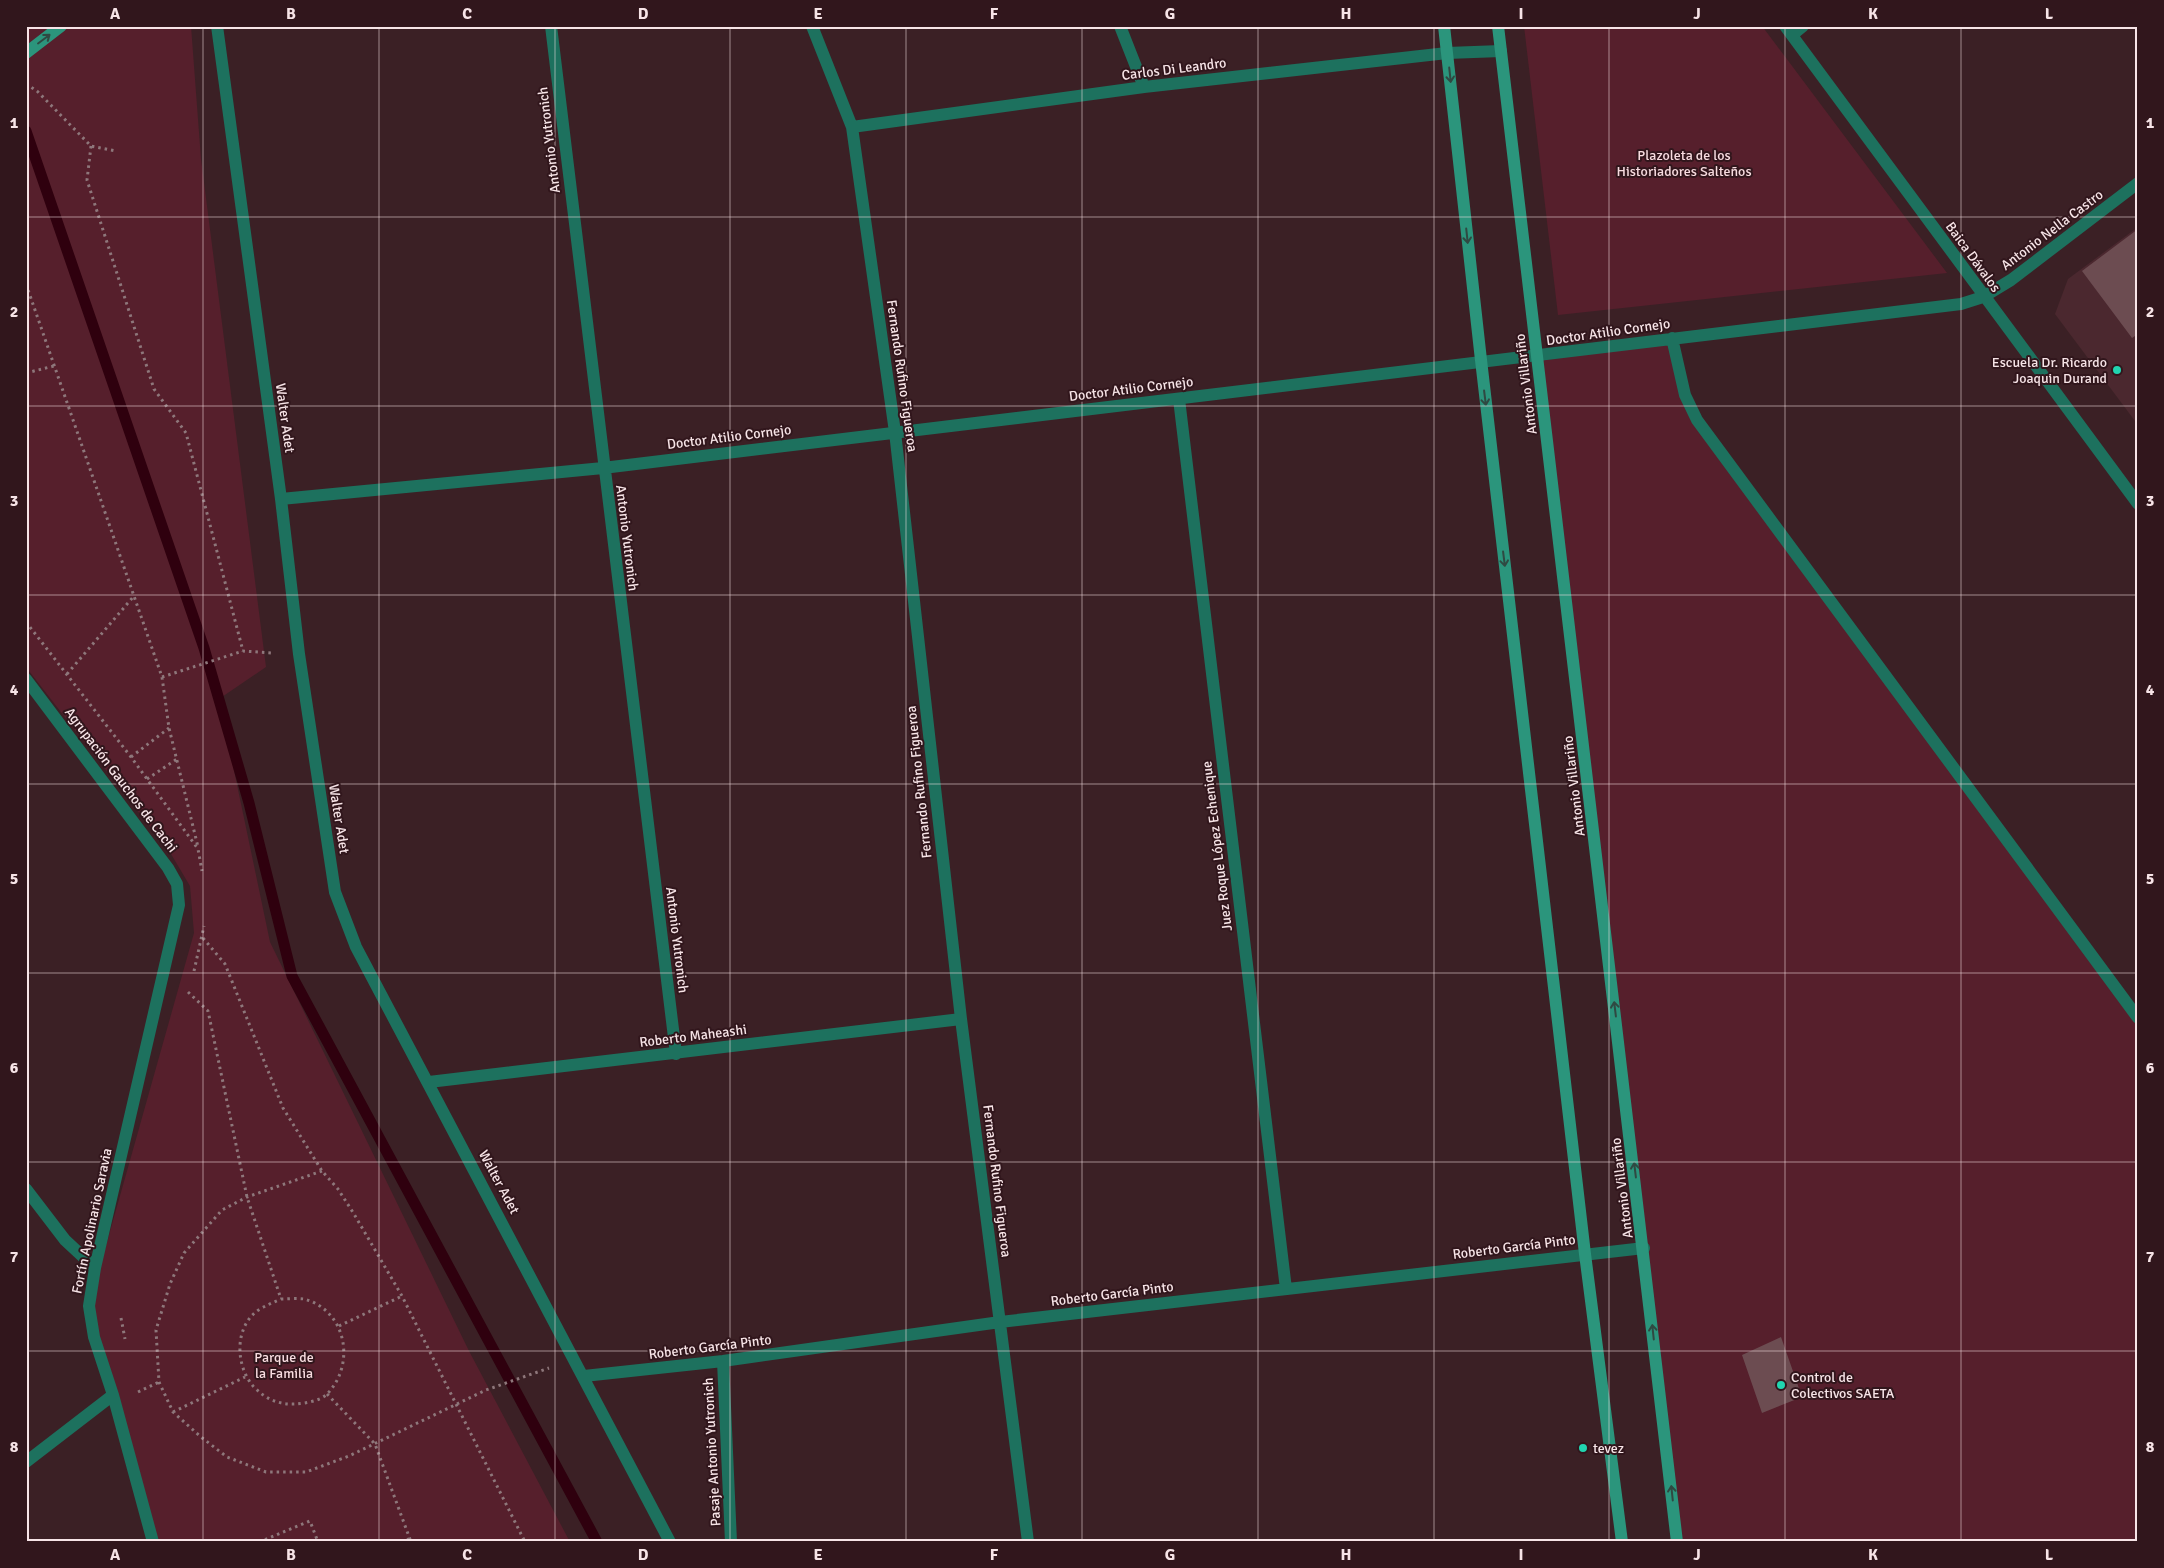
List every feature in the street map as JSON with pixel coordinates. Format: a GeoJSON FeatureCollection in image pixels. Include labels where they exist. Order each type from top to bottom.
{"type":"FeatureCollection","features":[{"type":"Feature","properties":{"kind":"street"},"geometry":{"type":"LineString","coordinates":[[26,53],[62,26]]}},
{"type":"Feature","properties":{"kind":"street","name":"Walter Adet"},"geometry":{"type":"LineString","coordinates":[[217,26],[281,499],[298,654],[335,892],[356,947],[670,1542]]}},
{"type":"Feature","properties":{"kind":"street","name":"Antonio Yutronich"},"geometry":{"type":"LineString","coordinates":[[551,26],[603,468],[676,1054]]}},
{"type":"Feature","properties":{"kind":"street","name":"Fernando Rufino Figueroa"},"geometry":{"type":"LineString","coordinates":[[812,26],[852,127],[895,432],[961,1019],[1028,1542]]}},
{"type":"Feature","properties":{"kind":"street"},"geometry":{"type":"LineString","coordinates":[[1120,26],[1144,87]]}},
{"type":"Feature","properties":{"kind":"street"},"geometry":{"type":"LineString","coordinates":[[1444,26],[1481,360],[1586,1254],[1622,1542]]}},
{"type":"Feature","properties":{"kind":"street","name":"Antonio Villariño"},"geometry":{"type":"LineString","coordinates":[[1498,26],[1644,1248],[1677,1542]]}},
{"type":"Feature","properties":{"kind":"street"},"geometry":{"type":"LineString","coordinates":[[1788,30],[1803,26]]}},
{"type":"Feature","properties":{"kind":"street","name":"Baica Dávalos"},"geometry":{"type":"LineString","coordinates":[[1788,30],[1983,297],[2138,504]]}},
{"type":"Feature","properties":{"kind":"street","name":"Carlos Di Leandro"},"geometry":{"type":"LineString","coordinates":[[852,127],[1144,87],[1447,53],[1501,51]]}},
{"type":"Feature","properties":{"kind":"street","name":"Antonio Nella Castro"},"geometry":{"type":"LineString","coordinates":[[1983,297],[2012,280],[2138,183]]}},
{"type":"Feature","properties":{"kind":"street","name":"Doctor Atilio Cornejo"},"geometry":{"type":"LineString","coordinates":[[281,499],[603,468],[1179,399],[1481,360],[1538,357],[1672,338],[1961,304],[1983,297]]}},
{"type":"Feature","properties":{"kind":"street"},"geometry":{"type":"LineString","coordinates":[[1672,338],[1685,395],[1697,420],[2138,1018]]}},
{"type":"Feature","properties":{"kind":"street","name":"Juez Roque López Echenique"},"geometry":{"type":"LineString","coordinates":[[1179,399],[1286,1289]]}},
{"type":"Feature","properties":{"kind":"street","name":"Agrupación Gauchos de Cachi"},"geometry":{"type":"LineString","coordinates":[[26,679],[168,868],[176,884],[179,905]]}},
{"type":"Feature","properties":{"kind":"street","name":"Fortín Apolinario Saravia"},"geometry":{"type":"LineString","coordinates":[[153,1542],[113,1395],[94,1337],[89,1306],[95,1268],[179,905]]}},
{"type":"Feature","properties":{"kind":"street","name":"Roberto Maheashi"},"geometry":{"type":"LineString","coordinates":[[428,1082],[961,1019]]}},
{"type":"Feature","properties":{"kind":"street"},"geometry":{"type":"LineString","coordinates":[[26,1189],[65,1240],[95,1268]]}},
{"type":"Feature","properties":{"kind":"street","name":"Roberto García Pinto"},"geometry":{"type":"LineString","coordinates":[[584,1376],[723,1361],[1000,1322],[1644,1248]]}},
{"type":"Feature","properties":{"kind":"street","name":"Pasaje Antonio Yutronich"},"geometry":{"type":"LineString","coordinates":[[723,1361],[732,1542]]}},
{"type":"Feature","properties":{"kind":"street"},"geometry":{"type":"LineString","coordinates":[[26,1462],[113,1395]]}},
{"type":"Feature","properties":{"kind":"path"},"geometry":{"type":"LineString","coordinates":[[26,84],[37,91],[91,146],[116,152]]}},
{"type":"Feature","properties":{"kind":"path"},"geometry":{"type":"LineString","coordinates":[[91,146],[87,180],[154,389],[186,433],[243,652],[162,677]]}},
{"type":"Feature","properties":{"kind":"path"},"geometry":{"type":"LineString","coordinates":[[26,284],[162,677],[170,728],[203,876]]}},
{"type":"Feature","properties":{"kind":"path"},"geometry":{"type":"LineString","coordinates":[[26,373],[54,366]]}},
{"type":"Feature","properties":{"kind":"path"},"geometry":{"type":"LineString","coordinates":[[67,674],[135,595]]}},
{"type":"Feature","properties":{"kind":"path"},"geometry":{"type":"LineString","coordinates":[[26,622],[132,757],[198,849]]}},
{"type":"Feature","properties":{"kind":"path"},"geometry":{"type":"LineString","coordinates":[[132,757],[170,728]]}},
{"type":"Feature","properties":{"kind":"path"},"geometry":{"type":"LineString","coordinates":[[147,779],[177,760]]}},
{"type":"Feature","properties":{"kind":"path"},"geometry":{"type":"LineString","coordinates":[[193,974],[203,938],[204,920]]}},
{"type":"Feature","properties":{"kind":"path"},"geometry":{"type":"LineString","coordinates":[[203,938],[225,964],[283,1108],[322,1171],[338,1189],[354,1214],[402,1296],[524,1542]]}},
{"type":"Feature","properties":{"kind":"path"},"geometry":{"type":"LineString","coordinates":[[186,1002],[191,983]]}},
{"type":"Feature","properties":{"kind":"path"},"geometry":{"type":"LineString","coordinates":[[188,992],[208,1011],[247,1196],[281,1299]]}},
{"type":"Feature","properties":{"kind":"path"},"geometry":{"type":"LineString","coordinates":[[322,1171],[247,1196],[222,1210],[184,1253],[170,1284],[156,1330],[159,1382],[173,1412],[227,1457],[266,1472],[306,1472],[376,1444],[486,1390],[534,1374]]}},
{"type":"Feature","properties":{"kind":"path"},"geometry":{"type":"LineString","coordinates":[[339,1326],[402,1296]]}},
{"type":"Feature","properties":{"kind":"path"},"geometry":{"type":"LineString","coordinates":[[281,1299],[303,1299],[324,1309],[339,1326],[345,1348],[342,1370],[328,1394],[309,1402],[284,1404],[262,1395],[245,1376],[238,1353],[244,1329],[259,1310],[281,1299]]}},
{"type":"Feature","properties":{"kind":"path"},"geometry":{"type":"LineString","coordinates":[[119,1310],[127,1347]]}},
{"type":"Feature","properties":{"kind":"path"},"geometry":{"type":"LineString","coordinates":[[173,1412],[245,1376]]}},
{"type":"Feature","properties":{"kind":"path"},"geometry":{"type":"LineString","coordinates":[[138,1392],[159,1382]]}},
{"type":"Feature","properties":{"kind":"path"},"geometry":{"type":"LineString","coordinates":[[136,1383],[140,1402]]}},
{"type":"Feature","properties":{"kind":"path"},"geometry":{"type":"LineString","coordinates":[[328,1394],[376,1444],[410,1540],[401,1542]]}},
{"type":"Feature","properties":{"kind":"path"},"geometry":{"type":"LineString","coordinates":[[259,1542],[310,1521],[318,1542]]}},
{"type":"Feature","properties":{"kind":"shaded area","name":"Escuela Dr. Ricardo Joaquin Durand"},"geometry":{"type":"Polygon","coordinates":[[[2138,227],[2138,425],[2055,314],[2068,279],[2138,227]]]}},
{"type":"Feature","properties":{"kind":"green space","name":"Parque de la Familia"},"geometry":{"type":"Polygon","coordinates":[[[26,26],[191,26],[201,159],[266,667],[219,699],[270,942],[469,1351],[570,1542],[153,1542],[89,1306],[194,933],[190,886],[171,854],[26,667],[26,26]]]}},
{"type":"Feature","properties":{"kind":"green space","name":"Plazoleta de los Historiadores Salteños"},"geometry":{"type":"Polygon","coordinates":[[[1524,26],[1762,26],[1947,273],[1558,315],[1524,26]]]}},
{"type":"Feature","properties":{"kind":"green space"},"geometry":{"type":"Polygon","coordinates":[[[1672,338],[1697,420],[2138,1011],[2138,1542],[1678,1542],[1538,357],[1672,338]]]}},
{"type":"Feature","properties":{"kind":"building"},"geometry":{"type":"Polygon","coordinates":[[[2138,229],[2138,334],[2132,338],[2082,271],[2138,229]]]}},
{"type":"Feature","properties":{"kind":"building"},"geometry":{"type":"Polygon","coordinates":[[[1781,1337],[1802,1397],[1762,1413],[1742,1355],[1781,1337]]]}},
{"type":"Feature","properties":{"kind":"waterway"},"geometry":{"type":"LineString","coordinates":[[26,131],[204,648],[249,803],[292,976],[597,1542]]}},
{"type":"Feature","properties":{"kind":"place","name":"Escuela Dr. Ricardo Joaquin Durand"},"geometry":{"type":"Point","coordinates":[2117,370]}},
{"type":"Feature","properties":{"kind":"place","name":"Control de Colectivos SAETA"},"geometry":{"type":"Point","coordinates":[1781,1385]}},
{"type":"Feature","properties":{"kind":"place","name":"tevez"},"geometry":{"type":"Point","coordinates":[1583,1448]}}]}
